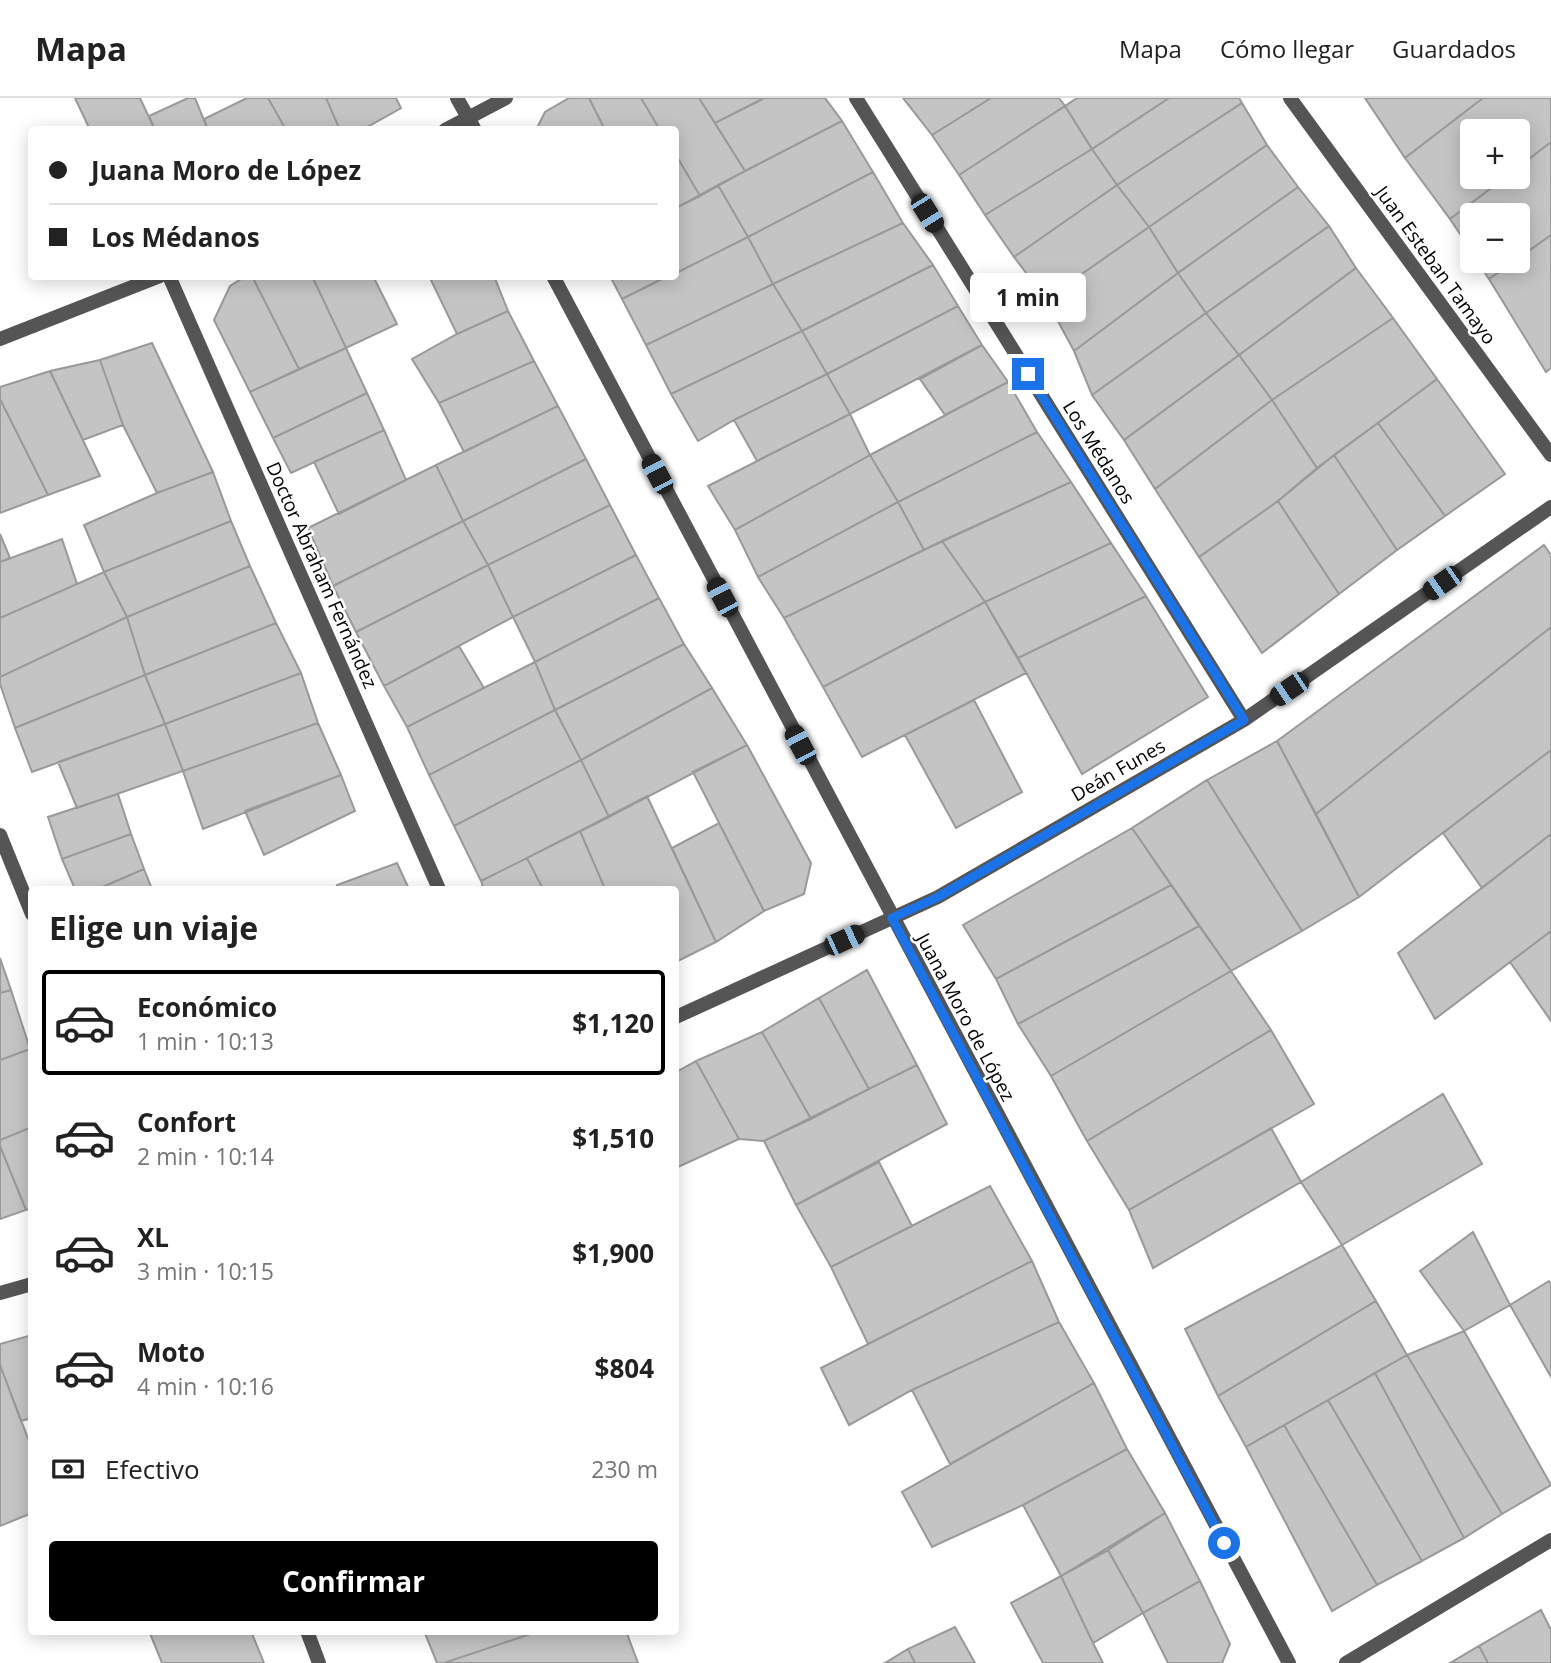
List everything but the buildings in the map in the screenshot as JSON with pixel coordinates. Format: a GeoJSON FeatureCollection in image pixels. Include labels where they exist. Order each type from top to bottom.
{"type":"FeatureCollection","features":[{"type":"Feature","properties":{"kind":"street"},"geometry":{"type":"LineString","coordinates":[[457,98],[472,123],[506,98]]}},
{"type":"Feature","properties":{"kind":"street","name":"Los Médanos"},"geometry":{"type":"LineString","coordinates":[[856,98],[1244,720]]}},
{"type":"Feature","properties":{"kind":"street","name":"Juan Esteban Tamayo"},"geometry":{"type":"LineString","coordinates":[[1290,98],[1551,454]]}},
{"type":"Feature","properties":{"kind":"street"},"geometry":{"type":"LineString","coordinates":[[0,339],[150,280]]}},
{"type":"Feature","properties":{"kind":"street","name":"Doctor Abraham Fernández"},"geometry":{"type":"LineString","coordinates":[[171,280],[438,886]]}},
{"type":"Feature","properties":{"kind":"street","name":"Juana Moro de López"},"geometry":{"type":"LineString","coordinates":[[555,280],[1289,1663]]}},
{"type":"Feature","properties":{"kind":"street","name":"Deán Funes"},"geometry":{"type":"LineString","coordinates":[[679,1016],[938,897],[1244,720],[1551,507]]}},
{"type":"Feature","properties":{"kind":"street"},"geometry":{"type":"LineString","coordinates":[[0,835],[28,904]]}},
{"type":"Feature","properties":{"kind":"street"},"geometry":{"type":"LineString","coordinates":[[0,1293],[28,1285]]}},
{"type":"Feature","properties":{"kind":"street"},"geometry":{"type":"LineString","coordinates":[[1346,1663],[1551,1540]]}},
{"type":"Feature","properties":{"kind":"street"},"geometry":{"type":"LineString","coordinates":[[308,1635],[319,1663]]}},
{"type":"Feature","properties":{"kind":"route"},"geometry":{"type":"LineString","coordinates":[[1028,374],[1244,720],[938,897],[892,918],[1224,1543]]}}]}
